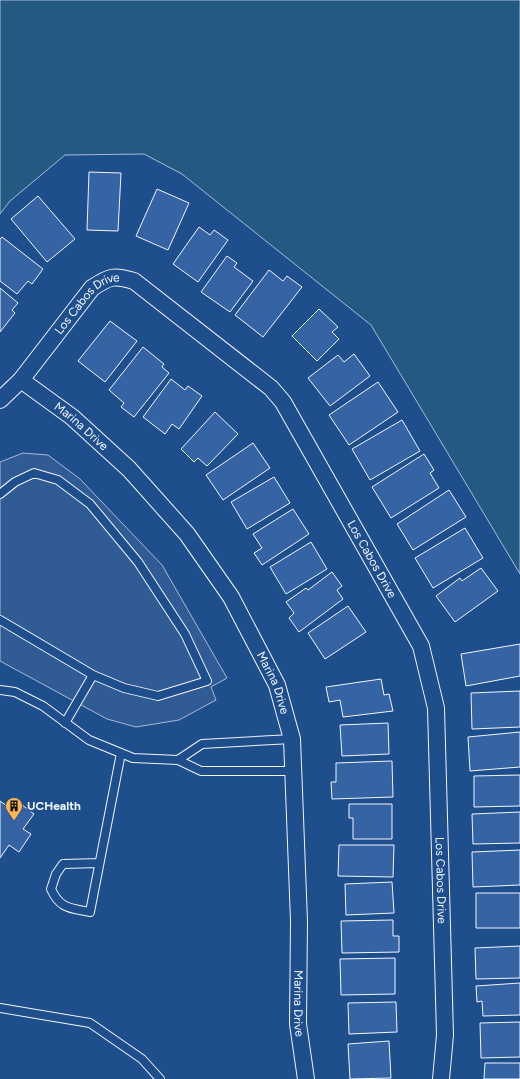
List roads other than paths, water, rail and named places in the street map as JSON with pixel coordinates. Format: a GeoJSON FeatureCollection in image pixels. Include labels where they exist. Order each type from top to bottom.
{"type":"FeatureCollection","features":[{"type":"Feature","properties":{"kind":"street","name":"Los Cabos Drive"},"geometry":{"type":"LineString","coordinates":[[0,400],[21,380],[92,288],[107,278],[119,276],[134,281],[271,388],[283,402],[421,646],[436,708],[445,1035],[441,1079]]}},
{"type":"Feature","properties":{"kind":"street","name":"Marina Drive"},"geometry":{"type":"LineString","coordinates":[[21,380],[72,417],[129,469],[187,534],[231,597],[277,685],[292,739],[299,921],[298,1024],[306,1079]]}},
{"type":"Feature","properties":{"kind":"lane"},"geometry":{"type":"LineString","coordinates":[[0,494],[15,482],[34,473],[58,480],[90,504],[138,562],[184,634],[207,681],[158,696],[124,688],[93,675],[0,620]]}},
{"type":"Feature","properties":{"kind":"lane"},"geometry":{"type":"LineString","coordinates":[[65,722],[93,675]]}},
{"type":"Feature","properties":{"kind":"lane"},"geometry":{"type":"LineString","coordinates":[[0,690],[15,692],[43,706],[89,740],[133,758],[178,760],[201,770],[293,771]]}},
{"type":"Feature","properties":{"kind":"lane"},"geometry":{"type":"LineString","coordinates":[[178,760],[202,744],[292,739]]}},
{"type":"Feature","properties":{"kind":"lane"},"geometry":{"type":"LineString","coordinates":[[100,863],[63,864],[56,874],[51,888],[56,900],[64,907],[90,912],[100,863],[121,753]]}},
{"type":"Feature","properties":{"kind":"lane"},"geometry":{"type":"LineString","coordinates":[[0,1008],[90,1023],[142,1059],[160,1079]]}},
{"type":"Feature","properties":{"kind":"place","name":"UCHealth"},"geometry":{"type":"Point","coordinates":[14,821]}}]}
